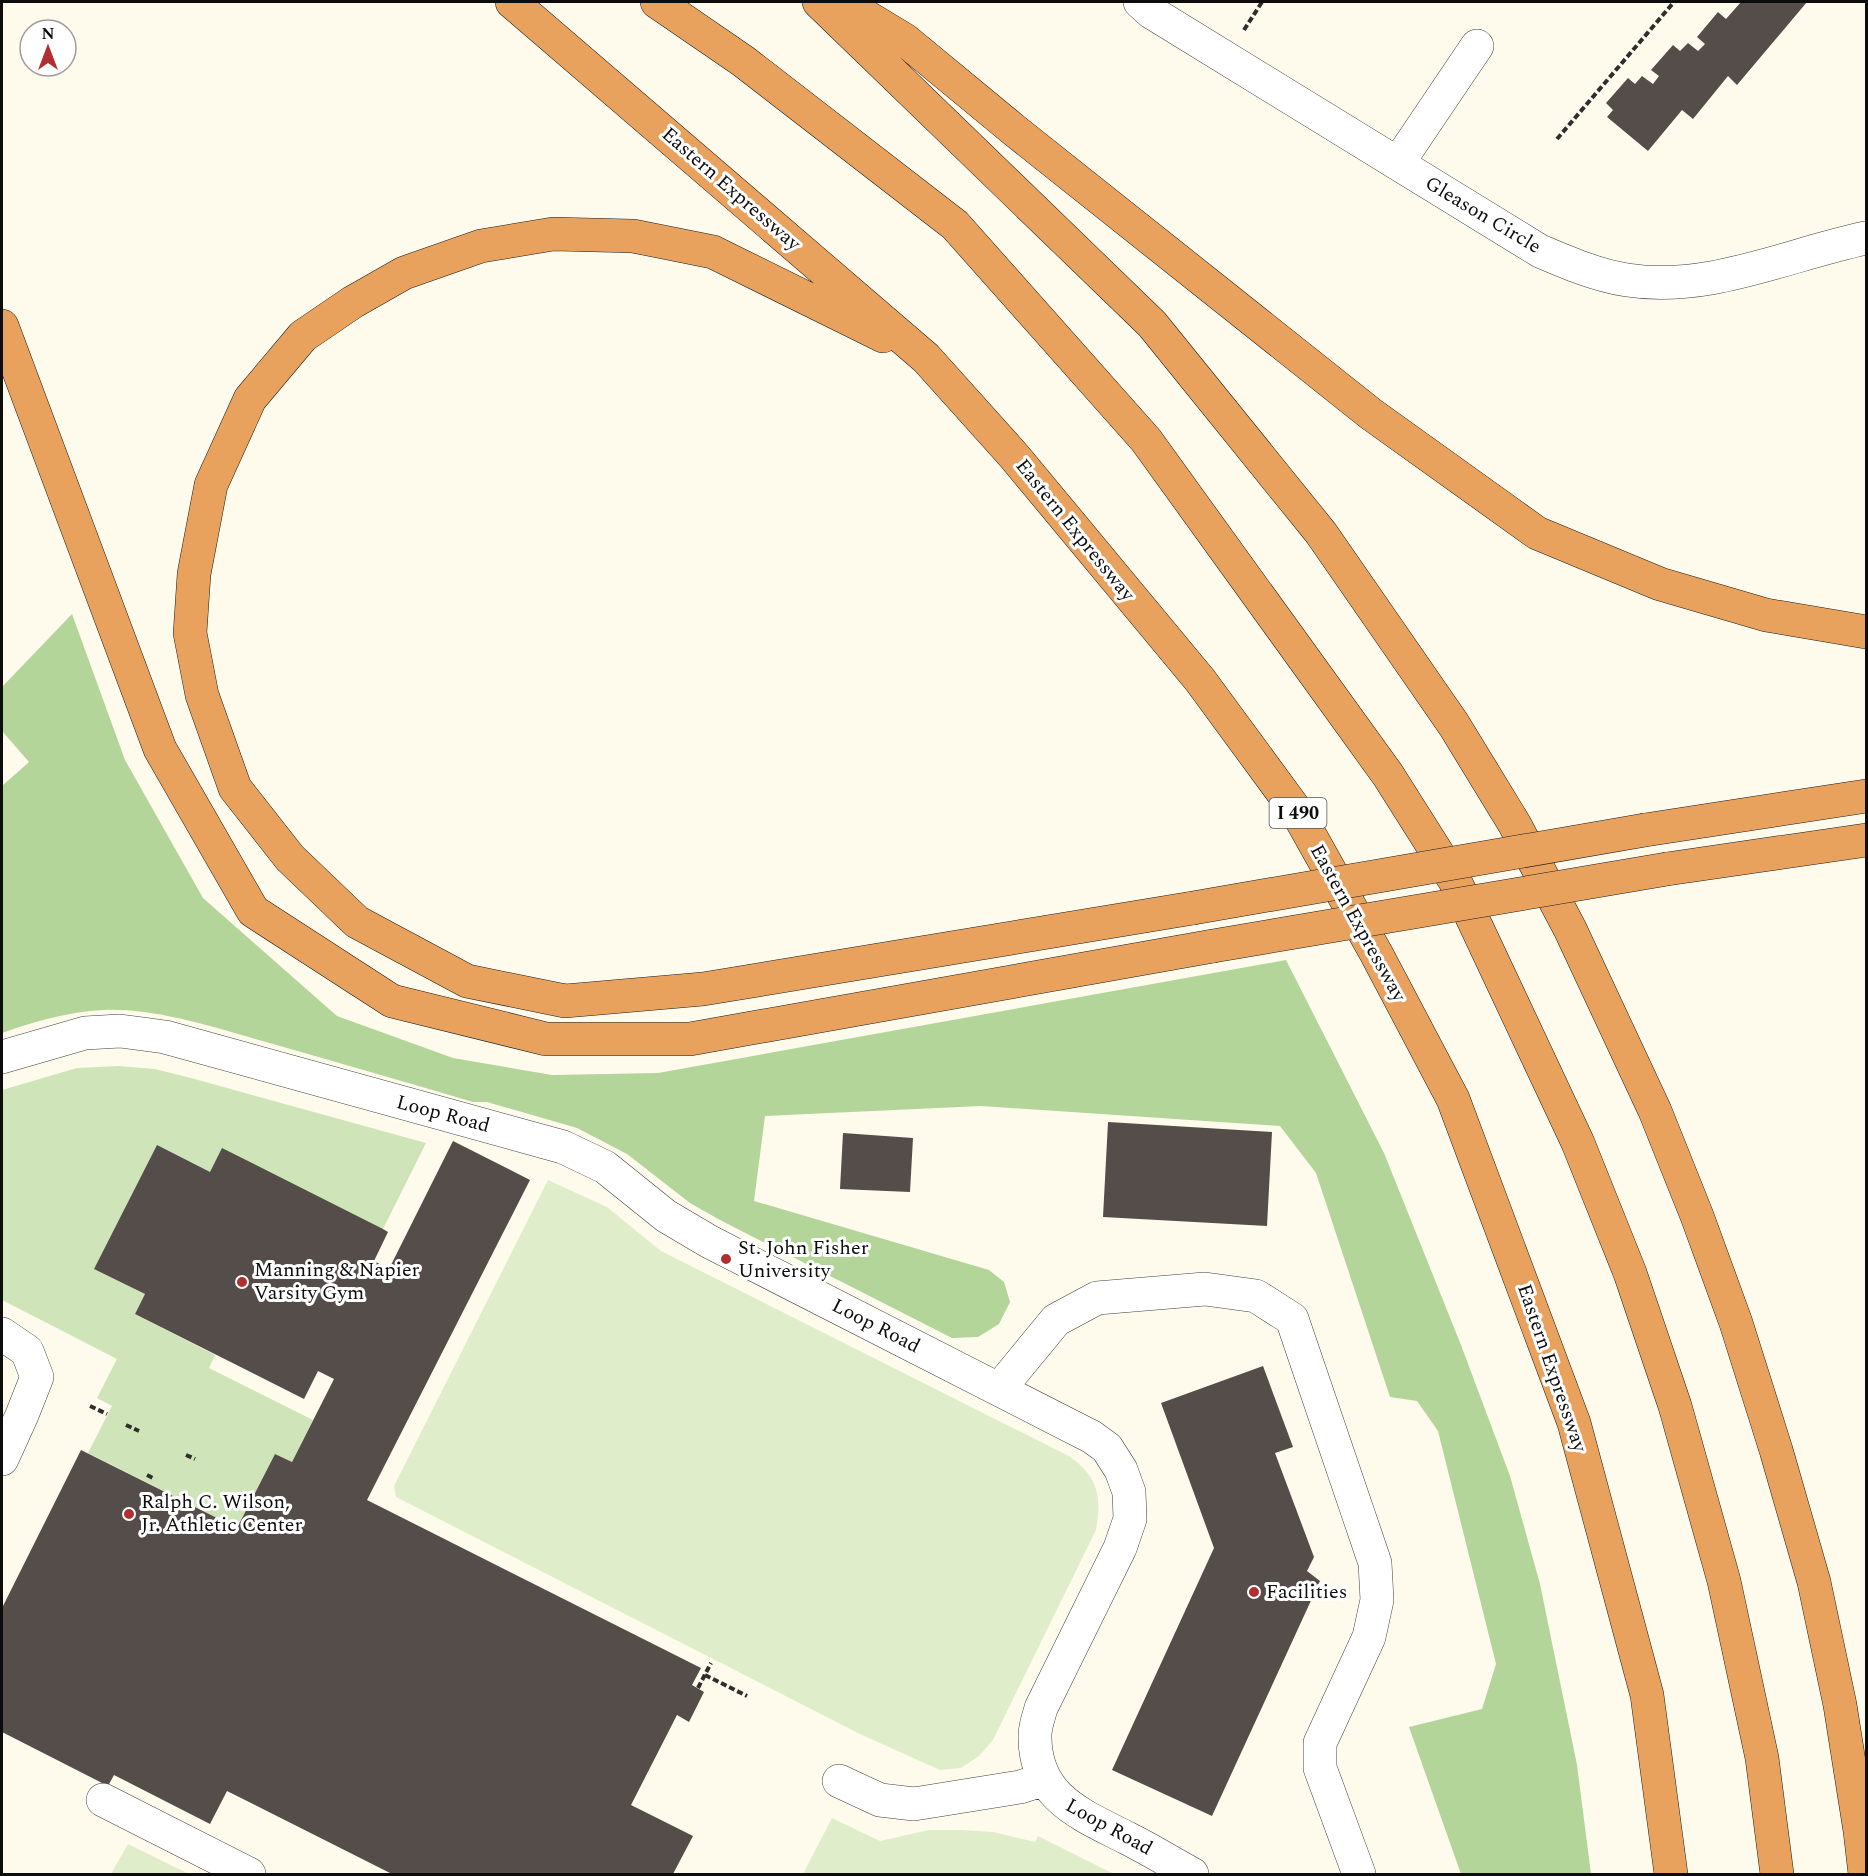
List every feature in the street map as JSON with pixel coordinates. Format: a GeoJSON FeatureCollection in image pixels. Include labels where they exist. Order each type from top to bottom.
{"type":"FeatureCollection","features":[{"type":"Feature","properties":{"kind":"highway","name":"Eastern Expressway"},"geometry":{"type":"LineString","coordinates":[[512,2],[926,358],[1014,456],[1200,680],[1297,812],[1377,955],[1453,1099],[1574,1423],[1647,1695],[1671,1875]]}},
{"type":"Feature","properties":{"kind":"highway"},"geometry":{"type":"LineString","coordinates":[[657,2],[743,62],[955,225],[1146,440],[1388,774],[1455,881],[1578,1143],[1630,1273],[1675,1406],[1724,1581],[1762,1758],[1777,1875]]}},
{"type":"Feature","properties":{"kind":"highway"},"geometry":{"type":"LineString","coordinates":[[819,2],[1152,324],[1321,533],[1454,725],[1515,825],[1570,929],[1655,1111],[1736,1323],[1814,1582],[1840,1706],[1865,1875]]}},
{"type":"Feature","properties":{"kind":"highway"},"geometry":{"type":"LineString","coordinates":[[843,2],[905,40],[1014,130],[1371,414],[1537,533],[1660,584],[1766,615],[1866,632]]}},
{"type":"Feature","properties":{"kind":"highway"},"geometry":{"type":"LineString","coordinates":[[926,358],[713,252],[633,236],[553,234],[481,246],[404,273],[353,302],[303,336],[250,399],[211,485],[195,574],[190,633],[202,695],[235,788],[290,858],[357,922],[467,981],[565,1001],[703,989],[1645,830],[1866,796]]}},
{"type":"Feature","properties":{"kind":"highway"},"geometry":{"type":"LineString","coordinates":[[2,326],[160,749],[253,911],[392,1001],[546,1039],[690,1039],[1213,946],[1667,869],[1866,840]]}},
{"type":"Feature","properties":{"kind":"street","name":"Gleason Circle"},"geometry":{"type":"LineString","coordinates":[[1140,2],[1151,12],[1540,250],[1584,269],[1628,280],[1673,282],[1723,275],[1866,238]]}},
{"type":"Feature","properties":{"kind":"street"},"geometry":{"type":"LineString","coordinates":[[1398,164],[1477,46]]}},
{"type":"Feature","properties":{"kind":"street","name":"Loop Road"},"geometry":{"type":"LineString","coordinates":[[2,1057],[85,1033],[120,1031],[165,1037],[563,1147],[605,1167],[666,1216],[710,1242],[1000,1388],[1092,1437],[1107,1448],[1120,1470],[1129,1492],[1130,1519],[1120,1548],[1041,1708],[1034,1733],[1037,1758],[1045,1779],[1060,1800],[1078,1814],[1147,1848],[1192,1875]]}},
{"type":"Feature","properties":{"kind":"street"},"geometry":{"type":"LineString","coordinates":[[1000,1388],[1056,1320],[1097,1298],[1204,1289],[1256,1296],[1292,1319],[1375,1563],[1377,1600],[1369,1637],[1320,1743],[1320,1768],[1359,1875]]}},
{"type":"Feature","properties":{"kind":"street"},"geometry":{"type":"LineString","coordinates":[[2,1334],[27,1351],[37,1377],[2,1459]]}},
{"type":"Feature","properties":{"kind":"street"},"geometry":{"type":"LineString","coordinates":[[839,1780],[880,1800],[914,1804],[1020,1787],[1045,1779]]}},
{"type":"Feature","properties":{"kind":"street"},"geometry":{"type":"LineString","coordinates":[[103,1800],[249,1875]]}},
{"type":"Feature","properties":{"kind":"path"},"geometry":{"type":"LineString","coordinates":[[1557,140],[1674,2]]}},
{"type":"Feature","properties":{"kind":"path"},"geometry":{"type":"LineString","coordinates":[[90,1406],[107,1414]]}},
{"type":"Feature","properties":{"kind":"path"},"geometry":{"type":"LineString","coordinates":[[126,1425],[139,1431]]}},
{"type":"Feature","properties":{"kind":"path"},"geometry":{"type":"LineString","coordinates":[[186,1455],[195,1459]]}},
{"type":"Feature","properties":{"kind":"path"},"geometry":{"type":"LineString","coordinates":[[147,1475],[153,1478]]}},
{"type":"Feature","properties":{"kind":"path"},"geometry":{"type":"LineString","coordinates":[[698,1688],[711,1664]]}},
{"type":"Feature","properties":{"kind":"path"},"geometry":{"type":"LineString","coordinates":[[705,1675],[747,1696]]}},
{"type":"Feature","properties":{"kind":"green space"},"geometry":{"type":"Polygon","coordinates":[[[72,614],[125,760],[203,898],[337,1016],[453,1058],[552,1075],[658,1073],[1286,960],[1384,1153],[1461,1345],[1510,1476],[1540,1584],[1577,1765],[1591,1874],[1461,1874],[1409,1727],[1482,1709],[1496,1664],[1438,1431],[1417,1401],[1390,1397],[1316,1173],[1280,1126],[981,1106],[765,1116],[754,1201],[989,1270],[1004,1282],[1010,1302],[999,1324],[978,1337],[952,1338],[720,1220],[690,1203],[627,1154],[577,1128],[487,1102],[473,1102],[221,1029],[162,1015],[122,1010],[90,1011],[52,1018],[2,1033],[2,786],[29,762],[2,731],[2,687],[72,614]]]}},
{"type":"Feature","properties":{"kind":"green space"},"geometry":{"type":"Polygon","coordinates":[[[118,1066],[155,1069],[191,1078],[426,1143],[383,1229],[210,1172],[95,1269],[145,1294],[135,1314],[215,1355],[209,1368],[313,1420],[292,1462],[275,1454],[237,1528],[88,1453],[112,1406],[97,1398],[117,1359],[2,1300],[2,1090],[77,1068],[118,1066]]]}},
{"type":"Feature","properties":{"kind":"green space"},"geometry":{"type":"Polygon","coordinates":[[[548,1180],[607,1207],[661,1251],[1069,1456],[1092,1479],[1098,1497],[1096,1530],[993,1740],[979,1756],[961,1768],[940,1770],[862,1735],[396,1497],[394,1486],[548,1180]]]}},
{"type":"Feature","properties":{"kind":"green space"},"geometry":{"type":"Polygon","coordinates":[[[832,1818],[880,1841],[929,1830],[993,1832],[1035,1842],[1038,1836],[1114,1874],[803,1874],[832,1818]]]}},
{"type":"Feature","properties":{"kind":"green space"},"geometry":{"type":"Polygon","coordinates":[[[128,1844],[189,1874],[111,1874],[128,1844]]]}},
{"type":"Feature","properties":{"kind":"building"},"geometry":{"type":"Polygon","coordinates":[[[1741,2],[1807,2],[1737,85],[1728,76],[1693,119],[1682,110],[1648,151],[1607,117],[1613,110],[1606,103],[1628,78],[1635,84],[1642,76],[1653,84],[1659,76],[1651,70],[1673,45],[1680,51],[1688,43],[1698,51],[1705,44],[1697,37],[1718,12],[1726,19],[1741,2]]]}},
{"type":"Feature","properties":{"kind":"building"},"geometry":{"type":"Polygon","coordinates":[[[1108,1122],[1272,1132],[1267,1226],[1103,1217],[1108,1122]]]}},
{"type":"Feature","properties":{"kind":"building"},"geometry":{"type":"Polygon","coordinates":[[[843,1133],[913,1138],[910,1192],[840,1189],[843,1133]]]}},
{"type":"Feature","properties":{"kind":"building","name":"Ralph C. Wilson, Jr. Athletic Center"},"geometry":{"type":"Polygon","coordinates":[[[453,1141],[530,1180],[367,1500],[701,1668],[692,1685],[704,1692],[689,1722],[677,1715],[631,1805],[693,1836],[673,1874],[392,1874],[227,1791],[210,1824],[114,1775],[108,1786],[2,1732],[2,1608],[81,1450],[237,1528],[275,1454],[292,1462],[334,1379],[318,1371],[304,1399],[135,1314],[145,1294],[94,1269],[157,1145],[210,1172],[222,1148],[383,1229],[388,1232],[374,1261],[389,1269],[453,1141]]]}},
{"type":"Feature","properties":{"kind":"building","name":"Facilities"},"geometry":{"type":"Polygon","coordinates":[[[1263,1366],[1293,1447],[1275,1453],[1314,1557],[1307,1571],[1320,1581],[1212,1816],[1112,1770],[1214,1548],[1161,1403],[1263,1366]]]}},
{"type":"Feature","properties":{"kind":"place","name":"St. John Fisher University"},"geometry":{"type":"Point","coordinates":[726,1259]}},
{"type":"Feature","properties":{"kind":"place","name":"Manning & Napier Varsity Gym"},"geometry":{"type":"Point","coordinates":[242,1282]}},
{"type":"Feature","properties":{"kind":"place","name":"Ralph C. Wilson, Jr. Athletic Center"},"geometry":{"type":"Point","coordinates":[129,1514]}},
{"type":"Feature","properties":{"kind":"place","name":"Facilities"},"geometry":{"type":"Point","coordinates":[1254,1592]}}]}
